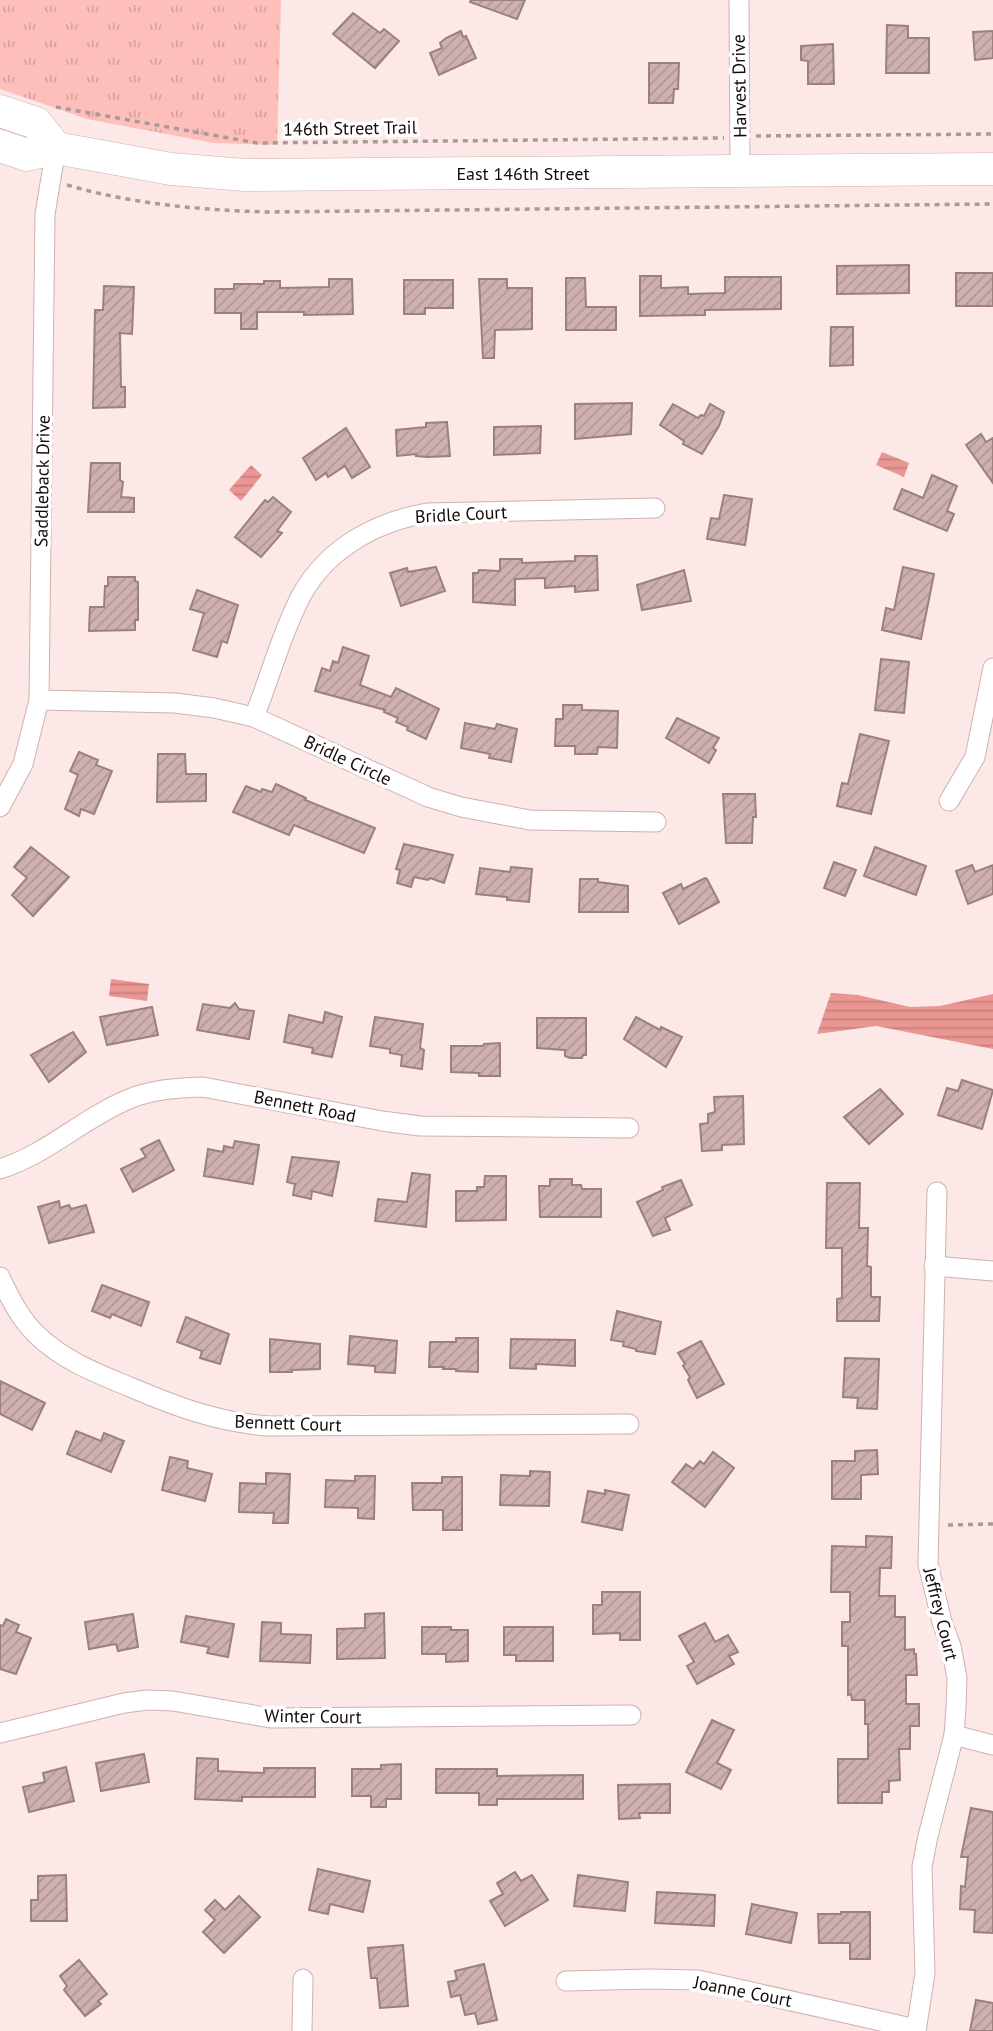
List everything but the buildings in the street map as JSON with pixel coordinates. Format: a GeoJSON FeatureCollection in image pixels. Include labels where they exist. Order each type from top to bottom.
{"type":"FeatureCollection","features":[{"type":"Feature","properties":{"kind":"main road"},"geometry":{"type":"LineString","coordinates":[[0,111],[36,123],[56,148]]}},
{"type":"Feature","properties":{"kind":"main road","name":"East 146th Street"},"geometry":{"type":"LineString","coordinates":[[0,146],[27,155],[56,148],[171,169],[245,175],[993,169]]}},
{"type":"Feature","properties":{"kind":"street","name":"Harvest Drive"},"geometry":{"type":"LineString","coordinates":[[738,0],[740,172]]}},
{"type":"Feature","properties":{"kind":"street","name":"Saddleback Drive"},"geometry":{"type":"LineString","coordinates":[[0,807],[23,764],[39,700],[45,214],[56,148]]}},
{"type":"Feature","properties":{"kind":"street","name":"Bridle Court"},"geometry":{"type":"LineString","coordinates":[[254,717],[301,595],[332,556],[374,528],[403,517],[427,513],[655,508]]}},
{"type":"Feature","properties":{"kind":"street"},"geometry":{"type":"LineString","coordinates":[[949,801],[975,757],[993,668]]}},
{"type":"Feature","properties":{"kind":"street","name":"Bridle Circle"},"geometry":{"type":"LineString","coordinates":[[39,700],[192,704],[254,717],[428,797],[461,807],[497,816],[530,820],[656,822]]}},
{"type":"Feature","properties":{"kind":"street","name":"Bennett Road"},"geometry":{"type":"LineString","coordinates":[[0,1169],[37,1154],[127,1100],[153,1091],[178,1088],[203,1087],[420,1126],[629,1128]]}},
{"type":"Feature","properties":{"kind":"street","name":"Jeffrey Court"},"geometry":{"type":"LineString","coordinates":[[916,2030],[925,1973],[922,1867],[954,1735],[957,1678],[928,1564],[937,1192]]}},
{"type":"Feature","properties":{"kind":"street"},"geometry":{"type":"LineString","coordinates":[[934,1266],[993,1271]]}},
{"type":"Feature","properties":{"kind":"street","name":"Bennett Court"},"geometry":{"type":"LineString","coordinates":[[0,1277],[20,1314],[36,1334],[59,1354],[85,1369],[211,1418],[268,1426],[629,1424]]}},
{"type":"Feature","properties":{"kind":"street","name":"Winter Court"},"geometry":{"type":"LineString","coordinates":[[0,1733],[124,1703],[147,1700],[173,1701],[271,1718],[631,1715]]}},
{"type":"Feature","properties":{"kind":"street"},"geometry":{"type":"LineString","coordinates":[[954,1735],[993,1745]]}},
{"type":"Feature","properties":{"kind":"street"},"geometry":{"type":"LineString","coordinates":[[302,2031],[303,1979]]}},
{"type":"Feature","properties":{"kind":"street","name":"Joanne Court"},"geometry":{"type":"LineString","coordinates":[[566,1981],[698,1980],[916,2030]]}},
{"type":"Feature","properties":{"kind":"path","name":"146th Street Trail"},"geometry":{"type":"LineString","coordinates":[[46,106],[257,143],[705,139]]}},
{"type":"Feature","properties":{"kind":"path"},"geometry":{"type":"LineString","coordinates":[[774,136],[993,134]]}},
{"type":"Feature","properties":{"kind":"path"},"geometry":{"type":"LineString","coordinates":[[69,185],[118,198],[177,206],[268,212],[993,204]]}},
{"type":"Feature","properties":{"kind":"path"},"geometry":{"type":"LineString","coordinates":[[948,1525],[993,1524]]}},
{"type":"Feature","properties":{"kind":"green space"},"geometry":{"type":"Polygon","coordinates":[[[0,0],[281,0],[277,145],[214,143],[87,119],[0,89],[0,0]]]}},
{"type":"Feature","properties":{"kind":"shaded area"},"geometry":{"type":"Polygon","coordinates":[[[882,452],[909,463],[904,477],[876,465],[882,452]]]}},
{"type":"Feature","properties":{"kind":"shaded area"},"geometry":{"type":"Polygon","coordinates":[[[251,465],[262,475],[241,501],[229,490],[251,465]]]}},
{"type":"Feature","properties":{"kind":"shaded area"},"geometry":{"type":"Polygon","coordinates":[[[111,979],[149,984],[147,1001],[109,996],[111,979]]]}},
{"type":"Feature","properties":{"kind":"shaded area"},"geometry":{"type":"Polygon","coordinates":[[[831,993],[858,995],[910,1007],[940,1006],[993,994],[993,1049],[876,1026],[817,1034],[831,993]]]}}]}
